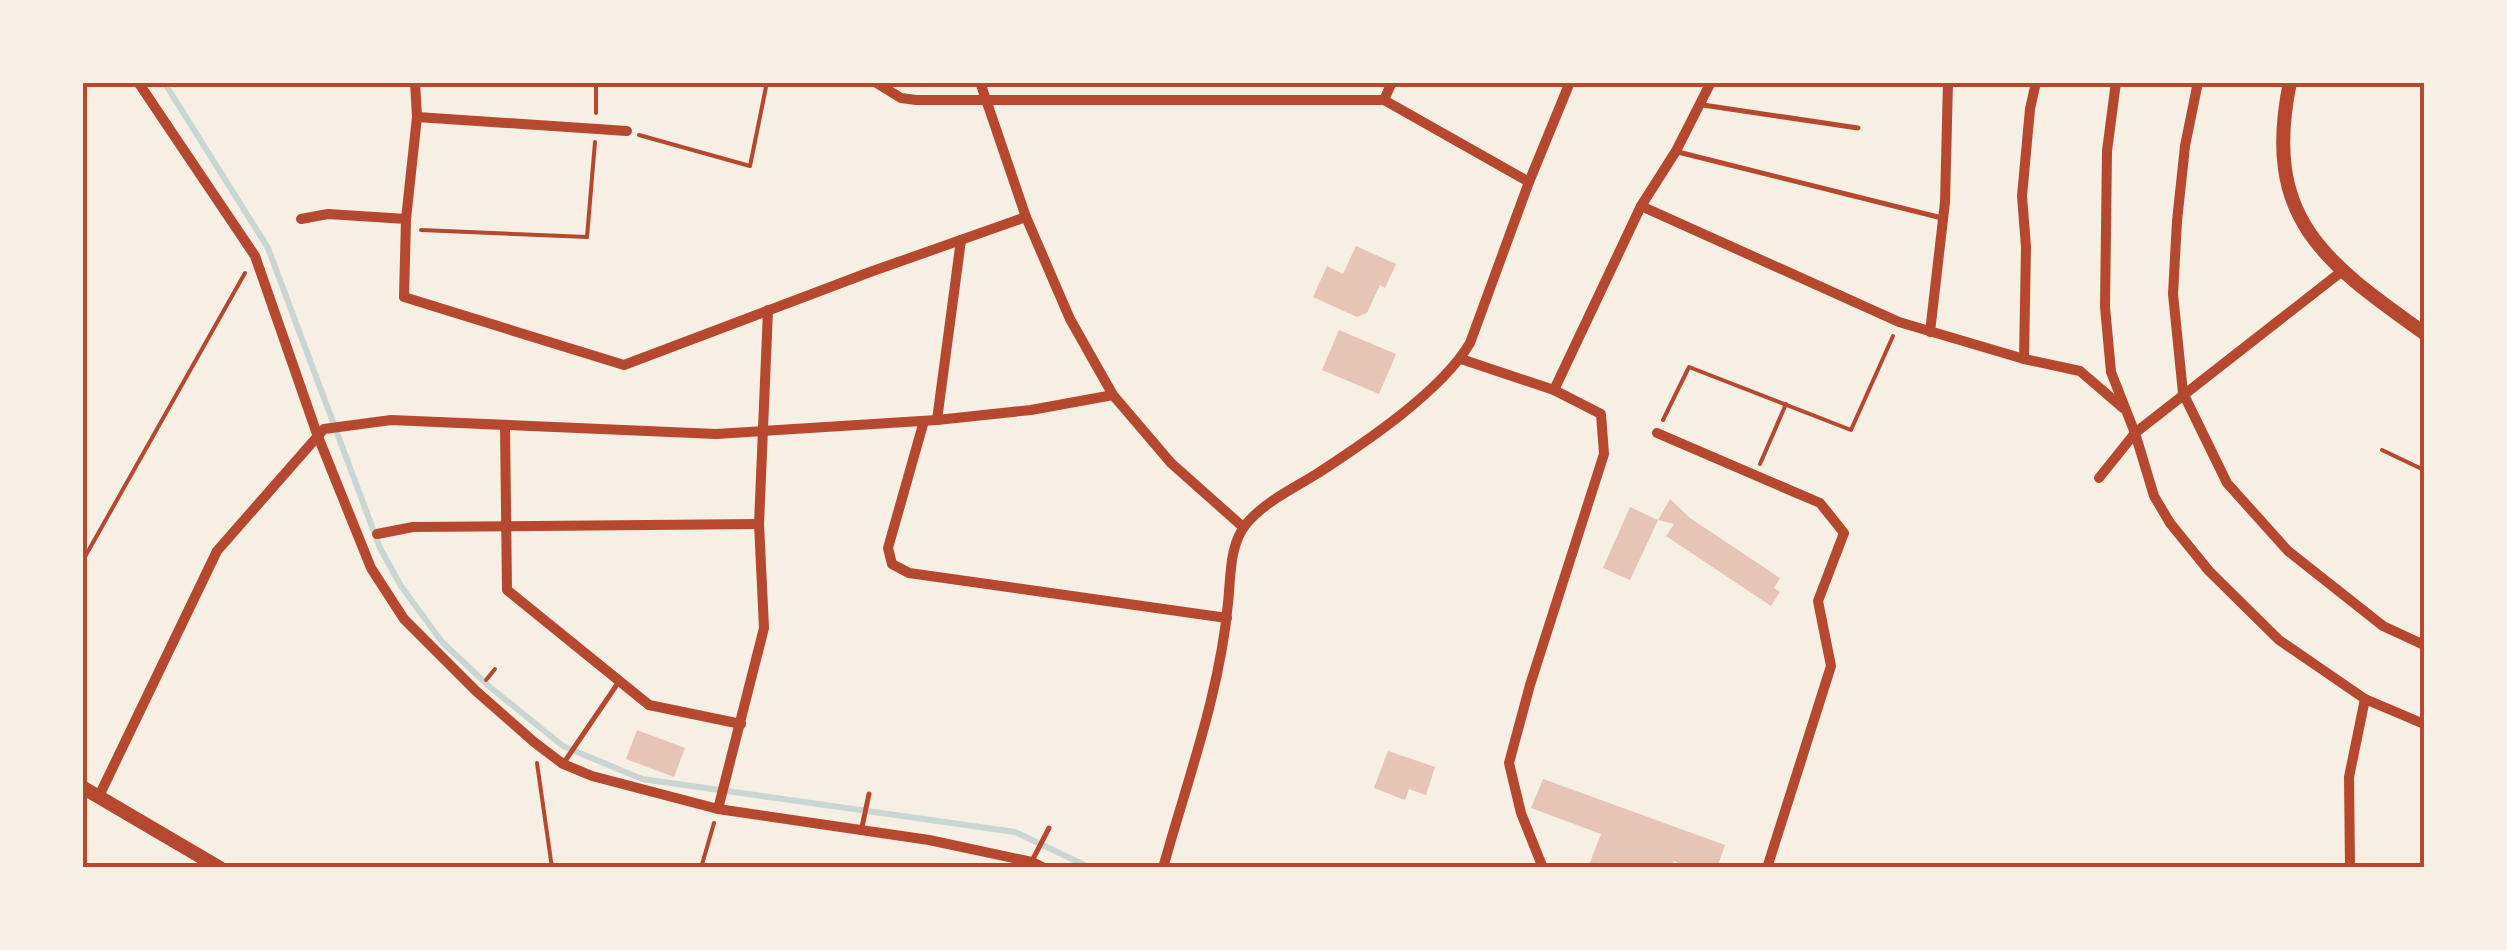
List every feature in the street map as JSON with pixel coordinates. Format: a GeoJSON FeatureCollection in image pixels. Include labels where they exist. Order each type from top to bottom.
{"type":"FeatureCollection","features":[{"type":"Feature","properties":{"kind":"street"},"geometry":{"type":"LineString","coordinates":[[415,82],[417,116],[406,225],[404,297],[624,364],[1026,218]]}},
{"type":"Feature","properties":{"kind":"street"},"geometry":{"type":"LineString","coordinates":[[876,82],[901,98],[1384,100],[1529,182]]}},
{"type":"Feature","properties":{"kind":"street"},"geometry":{"type":"LineString","coordinates":[[980,82],[1026,218],[1070,319],[1113,394],[1172,463],[1243,527]]}},
{"type":"Feature","properties":{"kind":"street"},"geometry":{"type":"LineString","coordinates":[[1384,100],[1392,82]]}},
{"type":"Feature","properties":{"kind":"street"},"geometry":{"type":"LineString","coordinates":[[1163,868],[1212,698],[1227,618],[1232,555],[1243,527],[1267,506],[1348,454],[1437,384],[1460,359],[1470,343],[1570,82]]}},
{"type":"Feature","properties":{"kind":"street"},"geometry":{"type":"LineString","coordinates":[[1554,390],[1641,206],[1676,151],[1711,82]]}},
{"type":"Feature","properties":{"kind":"street"},"geometry":{"type":"LineString","coordinates":[[1930,332],[1942,218],[1948,82]]}},
{"type":"Feature","properties":{"kind":"street"},"geometry":{"type":"LineString","coordinates":[[2024,359],[2026,247],[2022,196],[2036,82]]}},
{"type":"Feature","properties":{"kind":"street"},"geometry":{"type":"LineString","coordinates":[[2116,82],[2108,151],[2105,308],[2112,372],[2136,433],[2154,496],[2170,523],[2209,571],[2279,640],[2365,699],[2424,724]]}},
{"type":"Feature","properties":{"kind":"street"},"geometry":{"type":"LineString","coordinates":[[2198,82],[2185,146],[2173,294],[2183,392],[2227,483],[2288,552],[2383,626],[2424,645]]}},
{"type":"Feature","properties":{"kind":"street"},"geometry":{"type":"LineString","coordinates":[[2290,82],[2282,145],[2286,186],[2298,216],[2341,272],[2421,328]]}},
{"type":"Feature","properties":{"kind":"street"},"geometry":{"type":"LineString","coordinates":[[139,83],[254,256],[370,568],[404,619],[534,742],[563,764],[621,784],[718,809],[863,826],[1034,857],[1044,868]]}},
{"type":"Feature","properties":{"kind":"street"},"geometry":{"type":"LineString","coordinates":[[417,116],[627,131]]}},
{"type":"Feature","properties":{"kind":"street"},"geometry":{"type":"LineString","coordinates":[[1641,206],[1899,322],[2024,359],[2080,371],[2124,409]]}},
{"type":"Feature","properties":{"kind":"street"},"geometry":{"type":"LineString","coordinates":[[300,219],[328,214],[406,225]]}},
{"type":"Feature","properties":{"kind":"street"},"geometry":{"type":"LineString","coordinates":[[938,420],[961,240]]}},
{"type":"Feature","properties":{"kind":"street"},"geometry":{"type":"LineString","coordinates":[[2099,478],[2136,433],[2183,392],[2341,272]]}},
{"type":"Feature","properties":{"kind":"street"},"geometry":{"type":"LineString","coordinates":[[718,809],[764,628],[759,524],[768,310]]}},
{"type":"Feature","properties":{"kind":"street"},"geometry":{"type":"LineString","coordinates":[[1460,359],[1554,390],[1601,414],[1604,454],[1509,763],[1520,813],[1543,868]]}},
{"type":"Feature","properties":{"kind":"street"},"geometry":{"type":"LineString","coordinates":[[99,796],[218,551],[320,431],[392,420],[716,434],[763,432],[1032,410],[1113,394]]}},
{"type":"Feature","properties":{"kind":"street"},"geometry":{"type":"LineString","coordinates":[[924,421],[888,548],[892,564],[909,573],[1227,618]]}},
{"type":"Feature","properties":{"kind":"street"},"geometry":{"type":"LineString","coordinates":[[505,427],[506,590],[649,705],[741,724]]}},
{"type":"Feature","properties":{"kind":"street"},"geometry":{"type":"LineString","coordinates":[[1656,433],[1820,503],[1844,533],[1818,601],[1831,666],[1768,868]]}},
{"type":"Feature","properties":{"kind":"street"},"geometry":{"type":"LineString","coordinates":[[378,534],[412,527],[759,524]]}},
{"type":"Feature","properties":{"kind":"street"},"geometry":{"type":"LineString","coordinates":[[2350,868],[2349,777],[2365,699]]}},
{"type":"Feature","properties":{"kind":"street"},"geometry":{"type":"LineString","coordinates":[[82,787],[220,868]]}},
{"type":"Feature","properties":{"kind":"lane"},"geometry":{"type":"LineString","coordinates":[[1700,104],[1858,128]]}},
{"type":"Feature","properties":{"kind":"lane"},"geometry":{"type":"LineString","coordinates":[[1676,151],[1942,218]]}},
{"type":"Feature","properties":{"kind":"lane"},"geometry":{"type":"LineString","coordinates":[[563,764],[619,680]]}},
{"type":"Feature","properties":{"kind":"lane"},"geometry":{"type":"LineString","coordinates":[[863,826],[869,794]]}},
{"type":"Feature","properties":{"kind":"lane"},"geometry":{"type":"LineString","coordinates":[[1034,857],[1048,828]]}},
{"type":"Feature","properties":{"kind":"path"},"geometry":{"type":"LineString","coordinates":[[406,225],[587,237],[596,82]]}},
{"type":"Feature","properties":{"kind":"path"},"geometry":{"type":"LineString","coordinates":[[627,131],[750,166],[768,82]]}},
{"type":"Feature","properties":{"kind":"path"},"geometry":{"type":"LineString","coordinates":[[82,562],[254,256]]}},
{"type":"Feature","properties":{"kind":"path"},"geometry":{"type":"LineString","coordinates":[[1656,433],[1689,367],[1851,430],[1899,322]]}},
{"type":"Feature","properties":{"kind":"path"},"geometry":{"type":"LineString","coordinates":[[1755,475],[1786,404]]}},
{"type":"Feature","properties":{"kind":"path"},"geometry":{"type":"LineString","coordinates":[[2382,450],[2424,470]]}},
{"type":"Feature","properties":{"kind":"path"},"geometry":{"type":"LineString","coordinates":[[534,742],[552,868]]}},
{"type":"Feature","properties":{"kind":"path"},"geometry":{"type":"LineString","coordinates":[[701,868],[718,809]]}},
{"type":"Feature","properties":{"kind":"building"},"geometry":{"type":"Polygon","coordinates":[[[1356,246],[1396,264],[1385,288],[1380,285],[1367,313],[1357,317],[1313,297],[1327,266],[1343,274],[1356,246]]]}},
{"type":"Feature","properties":{"kind":"building"},"geometry":{"type":"Polygon","coordinates":[[[1339,330],[1396,354],[1379,394],[1322,370],[1339,330]]]}},
{"type":"Feature","properties":{"kind":"building"},"geometry":{"type":"Polygon","coordinates":[[[1670,499],[1690,518],[1780,578],[1774,588],[1780,592],[1771,606],[1666,536],[1674,524],[1658,520],[1670,499]]]}},
{"type":"Feature","properties":{"kind":"building"},"geometry":{"type":"Polygon","coordinates":[[[1630,507],[1658,520],[1630,580],[1603,568],[1630,507]]]}},
{"type":"Feature","properties":{"kind":"building"},"geometry":{"type":"Polygon","coordinates":[[[637,730],[685,748],[674,777],[626,759],[637,730]]]}},
{"type":"Feature","properties":{"kind":"building"},"geometry":{"type":"Polygon","coordinates":[[[1388,751],[1435,767],[1426,795],[1409,789],[1405,800],[1374,788],[1388,751]]]}},
{"type":"Feature","properties":{"kind":"building"},"geometry":{"type":"Polygon","coordinates":[[[1543,779],[1725,845],[1717,868],[1690,868],[1674,861],[1672,868],[1588,868],[1601,834],[1531,808],[1543,779]]]}},
{"type":"Feature","properties":{"kind":"waterway"},"geometry":{"type":"LineString","coordinates":[[164,82],[268,248],[380,548],[401,586],[442,642],[491,688],[563,746],[642,779],[1015,832],[1091,868]]}}]}
